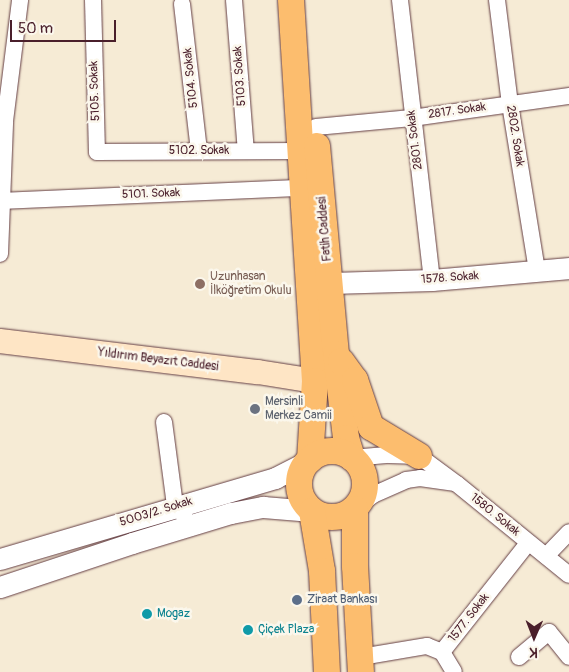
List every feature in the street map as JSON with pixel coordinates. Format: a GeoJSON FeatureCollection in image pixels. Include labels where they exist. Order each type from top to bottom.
{"type":"FeatureCollection","features":[{"type":"Feature","properties":{"kind":"main road","name":"Fatih Caddesi"},"geometry":{"type":"LineString","coordinates":[[291,0],[315,381],[310,460]]}},
{"type":"Feature","properties":{"kind":"main road","name":"Fatih Caddesi"},"geometry":{"type":"LineString","coordinates":[[308,0],[316,127],[336,354],[346,438],[352,458]]}},
{"type":"Feature","properties":{"kind":"main road","name":"Yıldırım Beyazıt Caddesi"},"geometry":{"type":"LineString","coordinates":[[0,341],[258,372],[315,381]]}},
{"type":"Feature","properties":{"kind":"main road"},"geometry":{"type":"LineString","coordinates":[[336,354],[355,380],[371,427],[419,456]]}},
{"type":"Feature","properties":{"kind":"main road"},"geometry":{"type":"LineString","coordinates":[[330,451],[342,452],[352,458],[359,464],[366,483],[365,492],[355,509],[345,515],[334,518],[312,511],[305,504],[299,486],[300,476],[310,460],[319,454],[330,451]]}},
{"type":"Feature","properties":{"kind":"main road"},"geometry":{"type":"LineString","coordinates":[[355,509],[355,566],[361,665]]}},
{"type":"Feature","properties":{"kind":"main road"},"geometry":{"type":"LineString","coordinates":[[312,511],[322,571],[327,672]]}},
{"type":"Feature","properties":{"kind":"street"},"geometry":{"type":"LineString","coordinates":[[0,254],[2,121],[20,0]]}},
{"type":"Feature","properties":{"kind":"street","name":"5105. Sokak"},"geometry":{"type":"LineString","coordinates":[[92,0],[97,152]]}},
{"type":"Feature","properties":{"kind":"street","name":"5103. Sokak"},"geometry":{"type":"LineString","coordinates":[[234,0],[246,151]]}},
{"type":"Feature","properties":{"kind":"street","name":"2801. Sokak"},"geometry":{"type":"LineString","coordinates":[[400,0],[432,280]]}},
{"type":"Feature","properties":{"kind":"street","name":"2802. Sokak"},"geometry":{"type":"LineString","coordinates":[[497,0],[510,104],[538,271]]}},
{"type":"Feature","properties":{"kind":"street","name":"5104. Sokak"},"geometry":{"type":"LineString","coordinates":[[182,4],[199,152]]}},
{"type":"Feature","properties":{"kind":"street","name":"2817. Sokak"},"geometry":{"type":"LineString","coordinates":[[316,127],[412,118],[569,96]]}},
{"type":"Feature","properties":{"kind":"street","name":"5102. Sokak"},"geometry":{"type":"LineString","coordinates":[[97,152],[301,151]]}},
{"type":"Feature","properties":{"kind":"street","name":"5101. Sokak"},"geometry":{"type":"LineString","coordinates":[[0,201],[303,188]]}},
{"type":"Feature","properties":{"kind":"street","name":"1578. Sokak"},"geometry":{"type":"LineString","coordinates":[[331,283],[432,280],[569,268]]}},
{"type":"Feature","properties":{"kind":"street"},"geometry":{"type":"LineString","coordinates":[[164,422],[175,506],[193,524]]}},
{"type":"Feature","properties":{"kind":"street"},"geometry":{"type":"LineString","coordinates":[[352,458],[389,455],[419,456]]}},
{"type":"Feature","properties":{"kind":"street","name":"1580. Sokak"},"geometry":{"type":"LineString","coordinates":[[419,456],[457,484],[569,575]]}},
{"type":"Feature","properties":{"kind":"street","name":"5003/2. Sokak"},"geometry":{"type":"LineString","coordinates":[[0,559],[275,478],[310,460]]}},
{"type":"Feature","properties":{"kind":"street"},"geometry":{"type":"LineString","coordinates":[[355,509],[373,494],[406,480],[420,478],[457,484]]}},
{"type":"Feature","properties":{"kind":"street","name":"5003/2. Sokak"},"geometry":{"type":"LineString","coordinates":[[0,587],[230,513],[263,508],[312,511]]}},
{"type":"Feature","properties":{"kind":"street"},"geometry":{"type":"LineString","coordinates":[[546,556],[569,532]]}},
{"type":"Feature","properties":{"kind":"street","name":"1577. Sokak"},"geometry":{"type":"LineString","coordinates":[[361,665],[427,646],[442,652],[528,543]]}},
{"type":"Feature","properties":{"kind":"street"},"geometry":{"type":"LineString","coordinates":[[519,657],[549,632],[569,656]]}},
{"type":"Feature","properties":{"kind":"street"},"geometry":{"type":"LineString","coordinates":[[442,652],[454,672]]}},
{"type":"Feature","properties":{"kind":"place","name":"Uzunhasan İlköğretim Okulu"},"geometry":{"type":"Point","coordinates":[200,284]}},
{"type":"Feature","properties":{"kind":"place","name":"Mersinli Merkez Camii"},"geometry":{"type":"Point","coordinates":[255,409]}},
{"type":"Feature","properties":{"kind":"place","name":"Ziraat Bankası"},"geometry":{"type":"Point","coordinates":[297,600]}},
{"type":"Feature","properties":{"kind":"place","name":"Mogaz"},"geometry":{"type":"Point","coordinates":[147,614]}},
{"type":"Feature","properties":{"kind":"place","name":"Çiçek Plaza"},"geometry":{"type":"Point","coordinates":[248,630]}}]}
